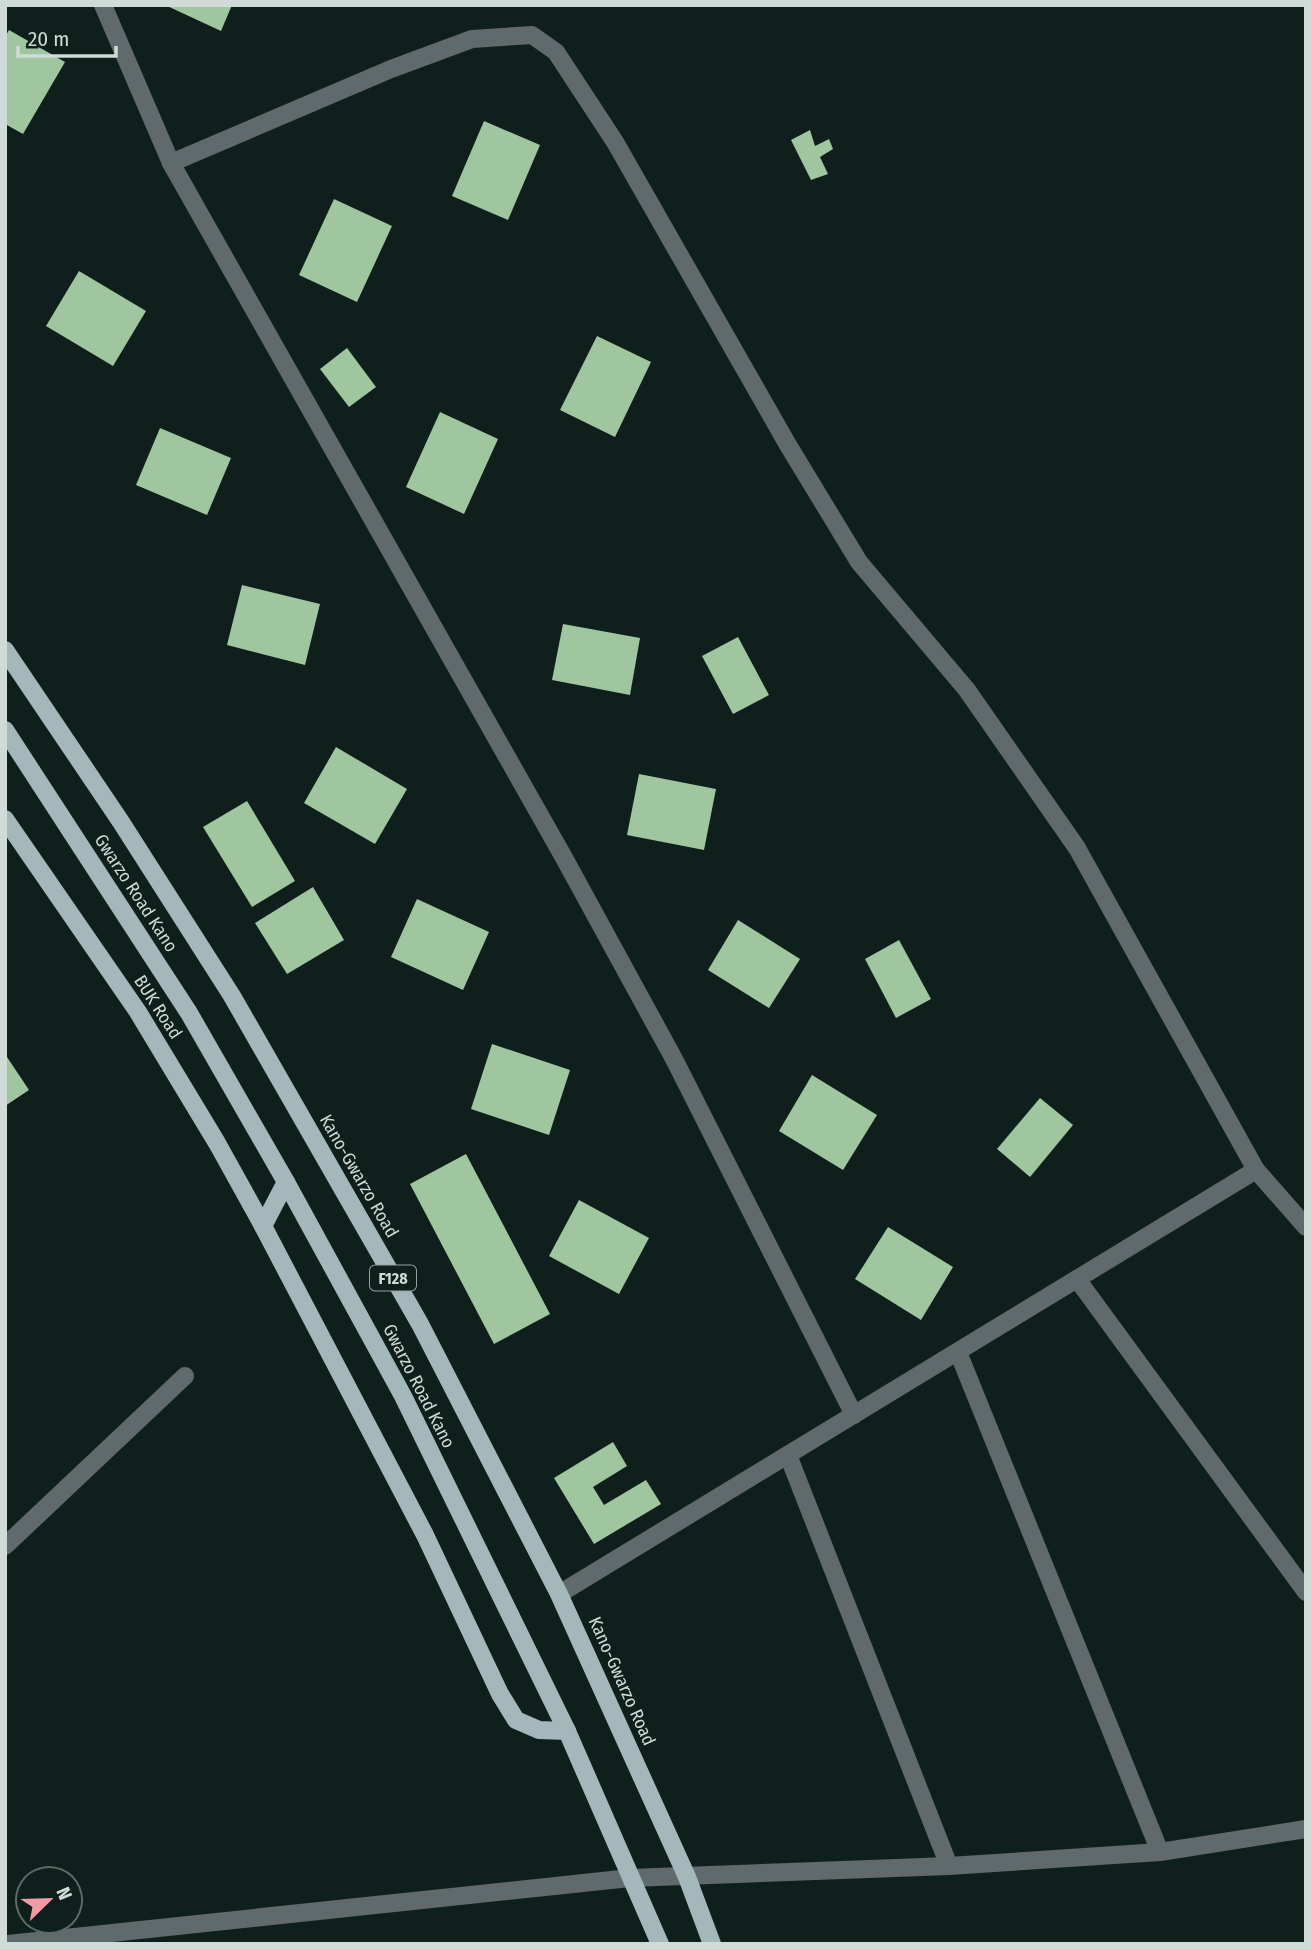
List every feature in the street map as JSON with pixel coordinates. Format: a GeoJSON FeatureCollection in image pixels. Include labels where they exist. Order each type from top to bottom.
{"type":"FeatureCollection","features":[{"type":"Feature","properties":{"kind":"main road","name":"Kano-Gwarzo Road"},"geometry":{"type":"LineString","coordinates":[[5,650],[121,822],[232,996],[420,1324],[559,1594],[687,1877],[712,1944]]}},
{"type":"Feature","properties":{"kind":"main road","name":"Gwarzo Road Kano"},"geometry":{"type":"LineString","coordinates":[[5,730],[190,1013],[403,1396],[567,1731],[660,1944]]}},
{"type":"Feature","properties":{"kind":"main road","name":"BUK Road"},"geometry":{"type":"LineString","coordinates":[[5,819],[138,1012],[217,1143],[264,1226],[425,1535],[500,1694],[516,1720],[539,1730],[567,1731]]}},
{"type":"Feature","properties":{"kind":"main road"},"geometry":{"type":"LineString","coordinates":[[264,1226],[286,1182]]}},
{"type":"Feature","properties":{"kind":"street"},"geometry":{"type":"LineString","coordinates":[[103,5],[171,163],[661,1035],[854,1415]]}},
{"type":"Feature","properties":{"kind":"street"},"geometry":{"type":"LineString","coordinates":[[171,163],[391,69],[472,40],[532,35],[556,52],[615,142],[774,421],[859,562],[967,690],[1077,848],[1256,1170],[1306,1227]]}},
{"type":"Feature","properties":{"kind":"street"},"geometry":{"type":"LineString","coordinates":[[559,1594],[1256,1170]]}},
{"type":"Feature","properties":{"kind":"street"},"geometry":{"type":"LineString","coordinates":[[1077,1279],[1306,1592]]}},
{"type":"Feature","properties":{"kind":"street"},"geometry":{"type":"LineString","coordinates":[[958,1352],[1160,1852]]}},
{"type":"Feature","properties":{"kind":"street"},"geometry":{"type":"LineString","coordinates":[[5,1546],[185,1377]]}},
{"type":"Feature","properties":{"kind":"street"},"geometry":{"type":"LineString","coordinates":[[788,1455],[949,1866]]}},
{"type":"Feature","properties":{"kind":"street"},"geometry":{"type":"LineString","coordinates":[[8,1944],[630,1878],[949,1866],[1160,1852],[1306,1829]]}},
{"type":"Feature","properties":{"kind":"building"},"geometry":{"type":"Polygon","coordinates":[[[165,5],[232,5],[221,31],[165,5]]]}},
{"type":"Feature","properties":{"kind":"building"},"geometry":{"type":"Polygon","coordinates":[[[9,30],[65,62],[23,134],[5,124],[5,37],[9,30]]]}},
{"type":"Feature","properties":{"kind":"building"},"geometry":{"type":"Polygon","coordinates":[[[484,121],[540,145],[508,220],[452,196],[484,121]]]}},
{"type":"Feature","properties":{"kind":"building"},"geometry":{"type":"Polygon","coordinates":[[[810,130],[815,146],[829,139],[833,149],[820,157],[828,174],[811,180],[791,140],[810,130]]]}},
{"type":"Feature","properties":{"kind":"building"},"geometry":{"type":"Polygon","coordinates":[[[334,199],[392,226],[357,302],[299,275],[334,199]]]}},
{"type":"Feature","properties":{"kind":"building"},"geometry":{"type":"Polygon","coordinates":[[[79,271],[146,311],[113,366],[46,326],[79,271]]]}},
{"type":"Feature","properties":{"kind":"building"},"geometry":{"type":"Polygon","coordinates":[[[597,336],[651,362],[615,437],[560,410],[597,336]]]}},
{"type":"Feature","properties":{"kind":"building"},"geometry":{"type":"Polygon","coordinates":[[[347,348],[376,387],[349,407],[320,369],[347,348]]]}},
{"type":"Feature","properties":{"kind":"building"},"geometry":{"type":"Polygon","coordinates":[[[440,412],[498,439],[464,514],[406,487],[440,412]]]}},
{"type":"Feature","properties":{"kind":"building"},"geometry":{"type":"Polygon","coordinates":[[[160,428],[231,458],[207,515],[136,485],[160,428]]]}},
{"type":"Feature","properties":{"kind":"building"},"geometry":{"type":"Polygon","coordinates":[[[242,585],[320,604],[305,665],[227,645],[242,585]]]}},
{"type":"Feature","properties":{"kind":"building"},"geometry":{"type":"Polygon","coordinates":[[[563,624],[640,638],[630,695],[552,680],[563,624]]]}},
{"type":"Feature","properties":{"kind":"building"},"geometry":{"type":"Polygon","coordinates":[[[738,637],[769,695],[733,714],[702,656],[738,637]]]}},
{"type":"Feature","properties":{"kind":"building"},"geometry":{"type":"Polygon","coordinates":[[[336,747],[407,789],[375,844],[304,803],[336,747]]]}},
{"type":"Feature","properties":{"kind":"building"},"geometry":{"type":"Polygon","coordinates":[[[639,774],[716,789],[704,850],[627,835],[639,774]]]}},
{"type":"Feature","properties":{"kind":"building"},"geometry":{"type":"Polygon","coordinates":[[[247,801],[295,881],[252,907],[203,827],[247,801]]]}},
{"type":"Feature","properties":{"kind":"building"},"geometry":{"type":"Polygon","coordinates":[[[313,887],[344,940],[287,974],[255,923],[313,887]]]}},
{"type":"Feature","properties":{"kind":"building"},"geometry":{"type":"Polygon","coordinates":[[[417,899],[489,932],[463,990],[391,957],[417,899]]]}},
{"type":"Feature","properties":{"kind":"building"},"geometry":{"type":"Polygon","coordinates":[[[738,920],[800,959],[769,1008],[708,970],[738,920]]]}},
{"type":"Feature","properties":{"kind":"building"},"geometry":{"type":"Polygon","coordinates":[[[899,940],[931,999],[896,1018],[865,959],[899,940]]]}},
{"type":"Feature","properties":{"kind":"building"},"geometry":{"type":"Polygon","coordinates":[[[492,1044],[570,1070],[549,1135],[471,1109],[492,1044]]]}},
{"type":"Feature","properties":{"kind":"building"},"geometry":{"type":"Polygon","coordinates":[[[5,1054],[29,1090],[5,1106],[5,1054]]]}},
{"type":"Feature","properties":{"kind":"building"},"geometry":{"type":"Polygon","coordinates":[[[812,1075],[877,1115],[843,1170],[779,1131],[812,1075]]]}},
{"type":"Feature","properties":{"kind":"building"},"geometry":{"type":"Polygon","coordinates":[[[1040,1098],[1073,1125],[1030,1177],[997,1149],[1040,1098]]]}},
{"type":"Feature","properties":{"kind":"building"},"geometry":{"type":"Polygon","coordinates":[[[466,1154],[550,1314],[494,1344],[410,1184],[466,1154]]]}},
{"type":"Feature","properties":{"kind":"building"},"geometry":{"type":"Polygon","coordinates":[[[579,1200],[649,1238],[619,1294],[549,1256],[579,1200]]]}},
{"type":"Feature","properties":{"kind":"building"},"geometry":{"type":"Polygon","coordinates":[[[888,1227],[953,1267],[921,1320],[855,1279],[888,1227]]]}},
{"type":"Feature","properties":{"kind":"building"},"geometry":{"type":"Polygon","coordinates":[[[613,1442],[627,1466],[593,1487],[604,1505],[646,1480],[661,1504],[594,1544],[554,1478],[613,1442]]]}}]}
